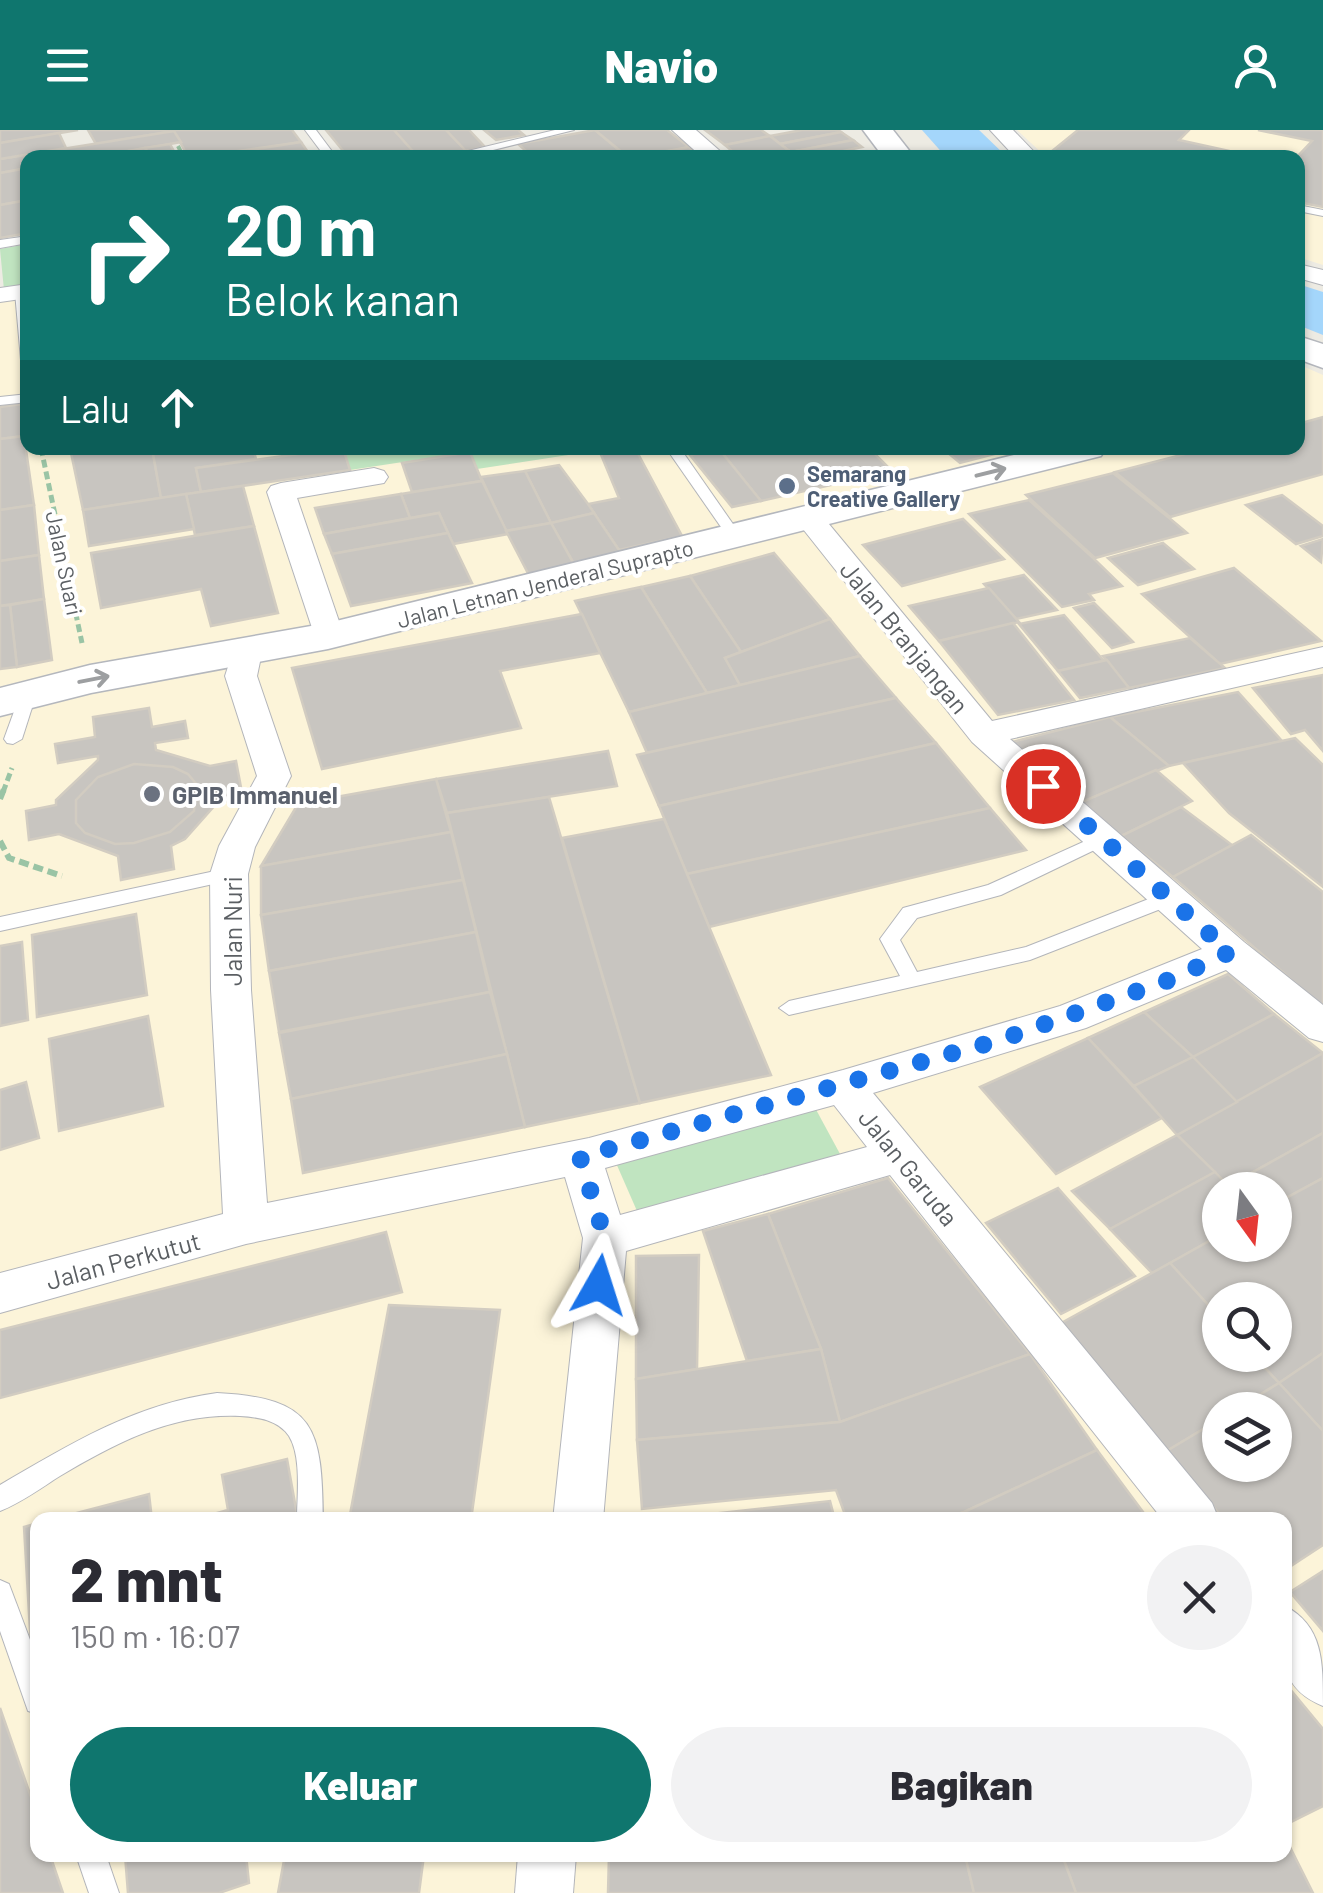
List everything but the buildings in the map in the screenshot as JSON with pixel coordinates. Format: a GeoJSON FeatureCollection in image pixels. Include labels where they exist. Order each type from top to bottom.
{"type":"FeatureCollection","features":[{"type":"Feature","properties":{"kind":"main road","name":"Jalan Letnan Jenderal Suprapto"},"geometry":{"type":"LineString","coordinates":[[14,712],[90,679],[328,636],[1059,455]]}},
{"type":"Feature","properties":{"kind":"street"},"geometry":{"type":"LineString","coordinates":[[683,130],[707,150]]}},
{"type":"Feature","properties":{"kind":"street"},"geometry":{"type":"LineString","coordinates":[[1001,130],[1022,150]]}},
{"type":"Feature","properties":{"kind":"street"},"geometry":{"type":"LineString","coordinates":[[328,636],[281,492],[374,476]]}},
{"type":"Feature","properties":{"kind":"street","name":"Jalan Branjangan"},"geometry":{"type":"LineString","coordinates":[[809,518],[984,734],[1230,952],[1323,1027]]}},
{"type":"Feature","properties":{"kind":"street","name":"Jalan Nuri"},"geometry":{"type":"LineString","coordinates":[[246,652],[241,676],[274,776],[237,846],[229,874],[231,990],[246,1226]]}},
{"type":"Feature","properties":{"kind":"street"},"geometry":{"type":"LineString","coordinates":[[984,734],[1323,657]]}},
{"type":"Feature","properties":{"kind":"street","name":"Jalan Garuda"},"geometry":{"type":"LineString","coordinates":[[1188,1512],[843,1086],[1072,1017],[1230,952]]}},
{"type":"Feature","properties":{"kind":"street"},"geometry":{"type":"LineString","coordinates":[[246,1226],[580,1157],[843,1086]]}},
{"type":"Feature","properties":{"kind":"street"},"geometry":{"type":"LineString","coordinates":[[605,1238],[898,1155]]}},
{"type":"Feature","properties":{"kind":"street"},"geometry":{"type":"LineString","coordinates":[[579,1512],[605,1238],[580,1157]]}},
{"type":"Feature","properties":{"kind":"street","name":"Jalan Perkutut"},"geometry":{"type":"LineString","coordinates":[[0,1293],[246,1226]]}},
{"type":"Feature","properties":{"kind":"street"},"geometry":{"type":"LineString","coordinates":[[1292,1641],[1323,1679]]}},
{"type":"Feature","properties":{"kind":"street"},"geometry":{"type":"LineString","coordinates":[[544,1893],[547,1862]]}},
{"type":"Feature","properties":{"kind":"lane"},"geometry":{"type":"LineString","coordinates":[[310,130],[326,150]]}},
{"type":"Feature","properties":{"kind":"lane"},"geometry":{"type":"LineString","coordinates":[[479,150],[568,130]]}},
{"type":"Feature","properties":{"kind":"lane"},"geometry":{"type":"LineString","coordinates":[[677,455],[735,537]]}},
{"type":"Feature","properties":{"kind":"lane"},"geometry":{"type":"LineString","coordinates":[[912,980],[890,939],[910,913],[994,890],[1103,840]]}},
{"type":"Feature","properties":{"kind":"lane"},"geometry":{"type":"LineString","coordinates":[[0,924],[229,874]]}},
{"type":"Feature","properties":{"kind":"lane"},"geometry":{"type":"LineString","coordinates":[[789,1008],[1030,953],[1169,898]]}},
{"type":"Feature","properties":{"kind":"lane"},"geometry":{"type":"LineString","coordinates":[[0,1499],[100,1438],[154,1414],[222,1402],[277,1410],[302,1436],[309,1512]]}},
{"type":"Feature","properties":{"kind":"lane"},"geometry":{"type":"LineString","coordinates":[[0,1593],[30,1678]]}},
{"type":"Feature","properties":{"kind":"lane"},"geometry":{"type":"LineString","coordinates":[[93,1862],[104,1893]]}},
{"type":"Feature","properties":{"kind":"path"},"geometry":{"type":"LineString","coordinates":[[178,146],[180,150]]}},
{"type":"Feature","properties":{"kind":"path","name":"Jalan Suari"},"geometry":{"type":"LineString","coordinates":[[42,455],[90,679]]}},
{"type":"Feature","properties":{"kind":"path"},"geometry":{"type":"LineString","coordinates":[[0,841],[9,858],[59,875],[112,900]]}},
{"type":"Feature","properties":{"kind":"shaded area"},"geometry":{"type":"Polygon","coordinates":[[[1017,130],[1323,130],[1323,265],[1305,259],[1305,150],[1038,150],[1017,130]]]}},
{"type":"Feature","properties":{"kind":"shaded area"},"geometry":{"type":"Polygon","coordinates":[[[20,298],[20,455],[1305,455],[1305,367],[1323,375],[1323,1893],[0,1893],[0,301],[20,298]]]}},
{"type":"Feature","properties":{"kind":"green space"},"geometry":{"type":"Polygon","coordinates":[[[20,245],[20,287],[4,290],[0,249],[20,245]]]}},
{"type":"Feature","properties":{"kind":"green space"},"geometry":{"type":"Polygon","coordinates":[[[345,455],[449,455],[350,470],[345,455]]]}},
{"type":"Feature","properties":{"kind":"green space"},"geometry":{"type":"Polygon","coordinates":[[[470,455],[568,455],[477,469],[470,455]]]}},
{"type":"Feature","properties":{"kind":"green space"},"geometry":{"type":"Polygon","coordinates":[[[813,1104],[846,1165],[644,1227],[616,1163],[813,1104]]]}},
{"type":"Feature","properties":{"kind":"water"},"geometry":{"type":"Polygon","coordinates":[[[922,130],[979,130],[1000,150],[940,150],[922,130]]]}},
{"type":"Feature","properties":{"kind":"water"},"geometry":{"type":"Polygon","coordinates":[[[1305,286],[1323,292],[1323,335],[1305,328],[1305,286]]]}},
{"type":"Feature","properties":{"kind":"place","name":"Semarang Creative Gallery"},"geometry":{"type":"Point","coordinates":[787,486]}},
{"type":"Feature","properties":{"kind":"place","name":"GPIB Immanuel"},"geometry":{"type":"Point","coordinates":[152,794]}},
{"type":"Feature","properties":{"kind":"route"},"geometry":{"type":"LineString","coordinates":[[599,1285],[605,1238],[580,1157],[1000,1040],[1169,980],[1230,952],[1043,786]]}}]}
